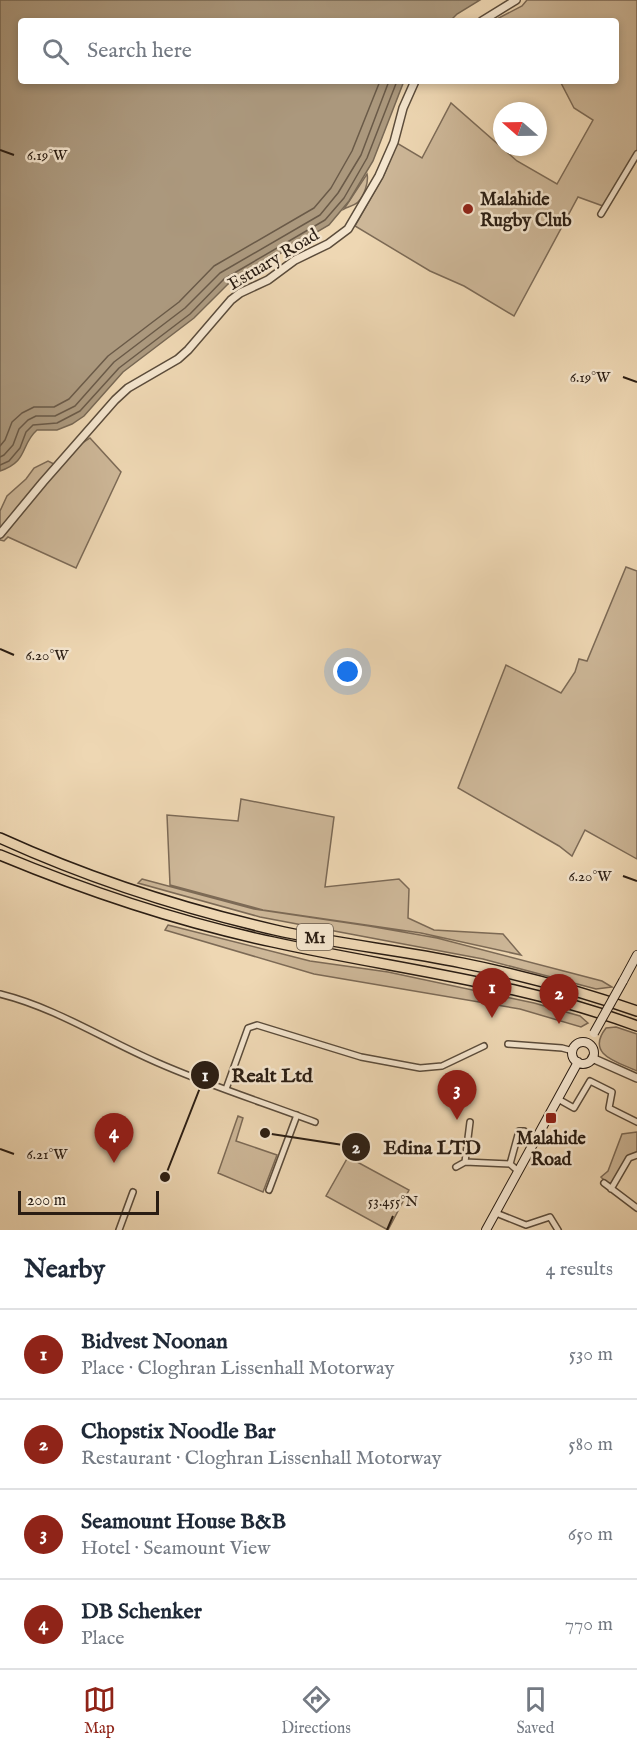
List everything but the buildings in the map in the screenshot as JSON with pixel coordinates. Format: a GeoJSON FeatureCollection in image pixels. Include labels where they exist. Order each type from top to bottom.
{"type":"FeatureCollection","features":[{"type":"Feature","properties":{"kind":"highway","name":"M1"},"geometry":{"type":"LineString","coordinates":[[0,838],[117,885],[217,915],[277,930],[462,963],[561,987],[637,1011]]}},
{"type":"Feature","properties":{"kind":"highway","name":"M1"},"geometry":{"type":"LineString","coordinates":[[0,855],[103,895],[182,920],[282,944],[476,980],[637,1026]]}},
{"type":"Feature","properties":{"kind":"main road"},"geometry":{"type":"LineString","coordinates":[[590,1044],[637,955]]}},
{"type":"Feature","properties":{"kind":"main road"},"geometry":{"type":"LineString","coordinates":[[581,1042],[590,1044],[594,1049],[592,1058],[585,1063],[578,1062],[573,1051],[581,1042]]}},
{"type":"Feature","properties":{"kind":"main road"},"geometry":{"type":"LineString","coordinates":[[486,1230],[578,1062]]}},
{"type":"Feature","properties":{"kind":"street"},"geometry":{"type":"LineString","coordinates":[[487,18],[516,0]]}},
{"type":"Feature","properties":{"kind":"street","name":"Estuary Road"},"geometry":{"type":"LineString","coordinates":[[0,534],[43,482],[128,388],[183,354],[240,293],[268,279],[295,260],[328,244],[348,229],[379,176],[394,142],[403,108],[415,84]]}},
{"type":"Feature","properties":{"kind":"street"},"geometry":{"type":"LineString","coordinates":[[601,214],[637,154]]}},
{"type":"Feature","properties":{"kind":"street"},"geometry":{"type":"LineString","coordinates":[[0,994],[45,1008],[154,1061],[315,1122]]}},
{"type":"Feature","properties":{"kind":"street"},"geometry":{"type":"LineString","coordinates":[[226,1089],[248,1028],[257,1025],[361,1057],[420,1068],[442,1066],[484,1046]]}},
{"type":"Feature","properties":{"kind":"street"},"geometry":{"type":"LineString","coordinates":[[508,1044],[562,1048],[573,1051]]}},
{"type":"Feature","properties":{"kind":"street"},"geometry":{"type":"LineString","coordinates":[[592,1058],[637,1078]]}},
{"type":"Feature","properties":{"kind":"street"},"geometry":{"type":"LineString","coordinates":[[558,1099],[574,1108],[590,1081],[595,1081],[612,1092],[609,1108],[637,1122]]}},
{"type":"Feature","properties":{"kind":"street"},"geometry":{"type":"LineString","coordinates":[[270,1190],[297,1115]]}},
{"type":"Feature","properties":{"kind":"street"},"geometry":{"type":"LineString","coordinates":[[465,1162],[470,1122]]}},
{"type":"Feature","properties":{"kind":"street"},"geometry":{"type":"LineString","coordinates":[[510,1164],[519,1131],[524,1131]]}},
{"type":"Feature","properties":{"kind":"street"},"geometry":{"type":"LineString","coordinates":[[611,1189],[629,1158],[637,1155]]}},
{"type":"Feature","properties":{"kind":"street"},"geometry":{"type":"LineString","coordinates":[[456,1167],[465,1162],[510,1164],[518,1171]]}},
{"type":"Feature","properties":{"kind":"street"},"geometry":{"type":"LineString","coordinates":[[604,1183],[637,1208]]}},
{"type":"Feature","properties":{"kind":"street"},"geometry":{"type":"LineString","coordinates":[[119,1230],[133,1192]]}},
{"type":"Feature","properties":{"kind":"street"},"geometry":{"type":"LineString","coordinates":[[496,1213],[522,1225],[550,1217],[558,1230]]}},
{"type":"Feature","properties":{"kind":"shaded area","name":"Malahide Rugby Club"},"geometry":{"type":"Polygon","coordinates":[[[527,0],[637,0],[637,150],[603,206],[578,197],[514,316],[464,286],[430,271],[355,226],[384,175],[397,143],[422,158],[451,103],[493,140],[493,156],[511,156],[557,184],[593,120],[574,108],[562,84],[619,84],[619,18],[499,18],[522,6],[527,0]]]}},
{"type":"Feature","properties":{"kind":"shaded area"},"geometry":{"type":"Polygon","coordinates":[[[367,174],[364,193],[355,204],[344,209],[367,174]]]}},
{"type":"Feature","properties":{"kind":"shaded area"},"geometry":{"type":"Polygon","coordinates":[[[90,438],[121,472],[76,568],[8,537],[4,541],[0,540],[0,511],[7,496],[26,479],[34,468],[48,461],[60,467],[81,444],[90,438]]]}},
{"type":"Feature","properties":{"kind":"shaded area"},"geometry":{"type":"Polygon","coordinates":[[[626,567],[637,571],[637,859],[585,830],[572,856],[559,846],[458,788],[506,665],[561,693],[575,672],[579,659],[587,661],[626,567]]]}},
{"type":"Feature","properties":{"kind":"shaded area"},"geometry":{"type":"Polygon","coordinates":[[[241,799],[334,817],[325,887],[399,879],[409,889],[408,918],[434,930],[503,934],[521,955],[421,933],[263,910],[170,885],[167,815],[238,821],[241,799]]]}},
{"type":"Feature","properties":{"kind":"shaded area"},"geometry":{"type":"Polygon","coordinates":[[[142,879],[254,909],[437,938],[602,981],[612,987],[596,989],[483,959],[260,917],[138,883],[142,879]]]}},
{"type":"Feature","properties":{"kind":"shaded area"},"geometry":{"type":"Polygon","coordinates":[[[168,925],[310,961],[388,972],[534,1003],[580,1016],[588,1023],[581,1027],[520,1009],[314,974],[165,930],[168,925]]]}},
{"type":"Feature","properties":{"kind":"shaded area"},"geometry":{"type":"Polygon","coordinates":[[[616,1027],[637,1034],[637,1071],[613,1061],[606,1056],[599,1045],[606,1028],[616,1027]]]}},
{"type":"Feature","properties":{"kind":"shaded area"},"geometry":{"type":"Polygon","coordinates":[[[238,1116],[243,1118],[236,1141],[277,1155],[263,1192],[218,1173],[238,1116]]]}},
{"type":"Feature","properties":{"kind":"shaded area"},"geometry":{"type":"Polygon","coordinates":[[[637,1132],[637,1152],[627,1157],[612,1183],[607,1183],[601,1177],[608,1171],[622,1134],[637,1132]]]}},
{"type":"Feature","properties":{"kind":"shaded area"},"geometry":{"type":"Polygon","coordinates":[[[348,1157],[409,1190],[388,1230],[326,1196],[348,1157]]]}},
{"type":"Feature","properties":{"kind":"water"},"geometry":{"type":"Polygon","coordinates":[[[0,0],[480,0],[453,18],[18,18],[18,84],[403,84],[373,161],[349,201],[329,225],[228,284],[194,318],[123,372],[84,416],[57,430],[37,430],[28,441],[20,458],[0,471],[0,0]]]}},
{"type":"Feature","properties":{"kind":"place","name":"Malahide Rugby Club"},"geometry":{"type":"Point","coordinates":[468,209]}},
{"type":"Feature","properties":{"kind":"place","name":"Bidvest Noonan"},"geometry":{"type":"Point","coordinates":[492,1018]}},
{"type":"Feature","properties":{"kind":"place","name":"Chopstix Noodle Bar"},"geometry":{"type":"Point","coordinates":[559,1024]}},
{"type":"Feature","properties":{"kind":"place","name":"Malahide Road"},"geometry":{"type":"Point","coordinates":[551,1118]}},
{"type":"Feature","properties":{"kind":"place","name":"Seamount House B&B"},"geometry":{"type":"Point","coordinates":[457,1120]}},
{"type":"Feature","properties":{"kind":"place","name":"Edina LTD"},"geometry":{"type":"Point","coordinates":[265,1133]}},
{"type":"Feature","properties":{"kind":"place","name":"DB Schenker"},"geometry":{"type":"Point","coordinates":[114,1163]}},
{"type":"Feature","properties":{"kind":"place","name":"Realt Ltd"},"geometry":{"type":"Point","coordinates":[165,1177]}}]}
